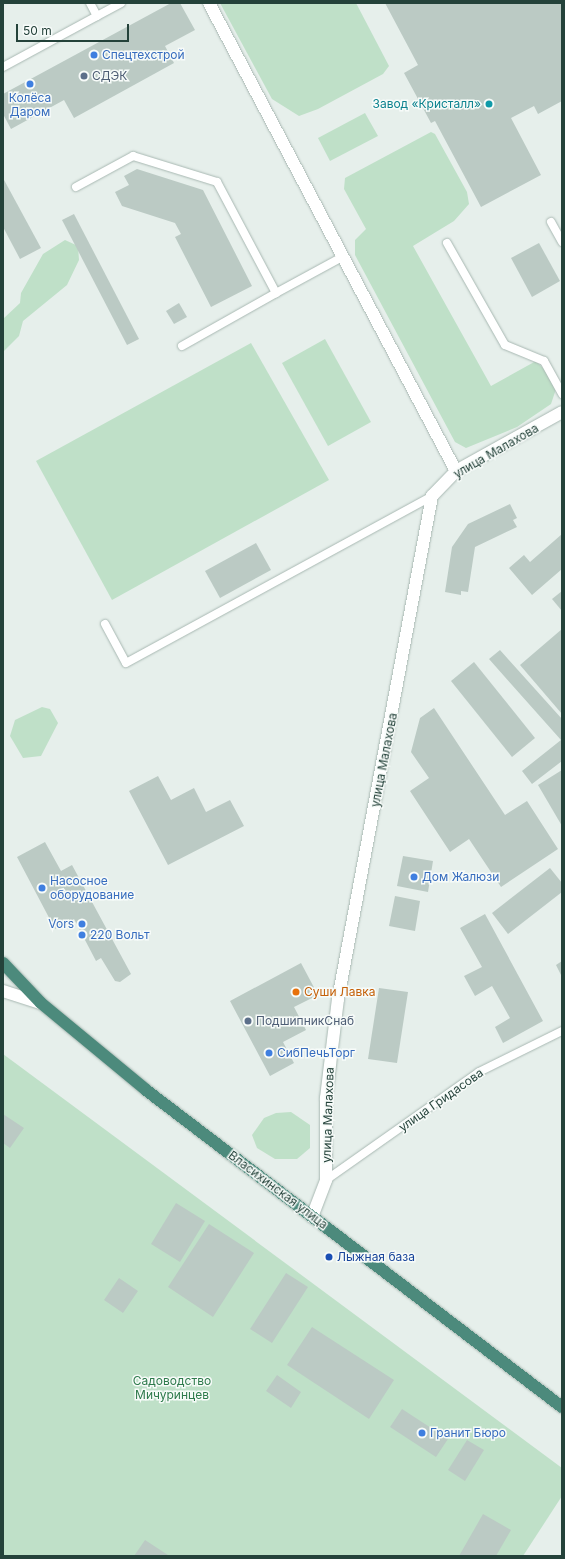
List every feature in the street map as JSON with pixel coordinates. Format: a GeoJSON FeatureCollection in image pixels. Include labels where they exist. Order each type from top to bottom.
{"type":"FeatureCollection","features":[{"type":"Feature","properties":{"kind":"highway","name":"Власихинская улица"},"geometry":{"type":"LineString","coordinates":[[3,963],[41,1003],[146,1090],[562,1407]]}},
{"type":"Feature","properties":{"kind":"street"},"geometry":{"type":"LineString","coordinates":[[209,3],[344,256],[456,471]]}},
{"type":"Feature","properties":{"kind":"street","name":"улица Малахова"},"geometry":{"type":"LineString","coordinates":[[326,1180],[326,1098],[338,999],[432,496],[456,471],[562,412]]}},
{"type":"Feature","properties":{"kind":"street"},"geometry":{"type":"LineString","coordinates":[[3,991],[41,1003]]}},
{"type":"Feature","properties":{"kind":"street"},"geometry":{"type":"LineString","coordinates":[[312,1217],[326,1180]]}},
{"type":"Feature","properties":{"kind":"lane"},"geometry":{"type":"LineString","coordinates":[[90,3],[97,16]]}},
{"type":"Feature","properties":{"kind":"lane"},"geometry":{"type":"LineString","coordinates":[[3,68],[121,3]]}},
{"type":"Feature","properties":{"kind":"lane"},"geometry":{"type":"LineString","coordinates":[[76,187],[133,156],[217,182],[276,293]]}},
{"type":"Feature","properties":{"kind":"lane"},"geometry":{"type":"LineString","coordinates":[[551,222],[562,242]]}},
{"type":"Feature","properties":{"kind":"lane"},"geometry":{"type":"LineString","coordinates":[[447,243],[504,345],[544,361],[562,394]]}},
{"type":"Feature","properties":{"kind":"lane"},"geometry":{"type":"LineString","coordinates":[[182,346],[344,256]]}},
{"type":"Feature","properties":{"kind":"lane"},"geometry":{"type":"LineString","coordinates":[[105,624],[126,664],[432,496]]}},
{"type":"Feature","properties":{"kind":"lane","name":"улица Гридасова"},"geometry":{"type":"LineString","coordinates":[[326,1180],[479,1072],[562,1031]]}},
{"type":"Feature","properties":{"kind":"green space"},"geometry":{"type":"Polygon","coordinates":[[[220,3],[356,3],[389,66],[383,74],[318,109],[299,116],[272,99],[220,3]]]}},
{"type":"Feature","properties":{"kind":"green space"},"geometry":{"type":"Polygon","coordinates":[[[365,113],[378,136],[330,161],[318,138],[365,113]]]}},
{"type":"Feature","properties":{"kind":"green space"},"geometry":{"type":"Polygon","coordinates":[[[431,132],[435,134],[467,192],[469,204],[454,221],[413,246],[491,386],[536,361],[545,370],[556,389],[551,404],[517,427],[466,448],[455,442],[355,255],[355,240],[366,229],[344,189],[345,178],[431,132]]]}},
{"type":"Feature","properties":{"kind":"green space"},"geometry":{"type":"Polygon","coordinates":[[[65,240],[78,246],[79,260],[67,285],[23,321],[19,336],[3,352],[3,319],[20,303],[21,293],[43,254],[65,240]]]}},
{"type":"Feature","properties":{"kind":"green space"},"geometry":{"type":"Polygon","coordinates":[[[325,339],[371,422],[328,446],[282,363],[325,339]]]}},
{"type":"Feature","properties":{"kind":"green space"},"geometry":{"type":"Polygon","coordinates":[[[251,343],[329,480],[112,600],[36,461],[251,343]]]}},
{"type":"Feature","properties":{"kind":"green space"},"geometry":{"type":"Polygon","coordinates":[[[42,707],[50,709],[58,723],[41,756],[23,758],[10,736],[15,720],[42,707]]]}},
{"type":"Feature","properties":{"kind":"green space","name":"Садоводство Мичуринцев"},"geometry":{"type":"Polygon","coordinates":[[[3,1054],[562,1468],[562,1496],[523,1556],[3,1556],[3,1054]]]}},
{"type":"Feature","properties":{"kind":"green space"},"geometry":{"type":"Polygon","coordinates":[[[291,1112],[310,1125],[310,1148],[297,1159],[275,1159],[257,1148],[252,1135],[264,1118],[276,1113],[291,1112]]]}},
{"type":"Feature","properties":{"kind":"building"},"geometry":{"type":"Polygon","coordinates":[[[171,3],[180,3],[195,30],[165,46],[174,63],[74,118],[64,100],[11,129],[3,114],[3,94],[171,3]]]}},
{"type":"Feature","properties":{"kind":"building","name":"Завод «Кристалл»"},"geometry":{"type":"Polygon","coordinates":[[[385,3],[562,3],[562,101],[538,114],[534,106],[511,118],[541,175],[481,207],[435,121],[431,123],[404,73],[418,65],[385,3]]]}},
{"type":"Feature","properties":{"kind":"building"},"geometry":{"type":"Polygon","coordinates":[[[137,169],[203,190],[252,286],[211,307],[175,237],[181,234],[175,223],[122,206],[115,192],[129,185],[124,176],[137,169]]]}},
{"type":"Feature","properties":{"kind":"building"},"geometry":{"type":"Polygon","coordinates":[[[3,178],[41,248],[20,259],[3,227],[3,178]]]}},
{"type":"Feature","properties":{"kind":"building"},"geometry":{"type":"Polygon","coordinates":[[[74,214],[139,339],[127,345],[62,220],[74,214]]]}},
{"type":"Feature","properties":{"kind":"building"},"geometry":{"type":"Polygon","coordinates":[[[539,243],[560,281],[532,297],[511,258],[539,243]]]}},
{"type":"Feature","properties":{"kind":"building"},"geometry":{"type":"Polygon","coordinates":[[[179,303],[187,317],[174,324],[166,311],[179,303]]]}},
{"type":"Feature","properties":{"kind":"building"},"geometry":{"type":"Polygon","coordinates":[[[510,504],[517,518],[513,520],[517,527],[475,547],[468,592],[461,591],[461,595],[445,592],[452,547],[468,524],[510,504]]]}},
{"type":"Feature","properties":{"kind":"building"},"geometry":{"type":"Polygon","coordinates":[[[562,534],[562,569],[532,595],[509,568],[524,555],[530,562],[562,534]]]}},
{"type":"Feature","properties":{"kind":"building"},"geometry":{"type":"Polygon","coordinates":[[[256,543],[271,570],[220,598],[205,571],[256,543]]]}},
{"type":"Feature","properties":{"kind":"building"},"geometry":{"type":"Polygon","coordinates":[[[562,591],[562,611],[552,599],[562,591]]]}},
{"type":"Feature","properties":{"kind":"building"},"geometry":{"type":"Polygon","coordinates":[[[562,629],[562,714],[520,665],[562,629]]]}},
{"type":"Feature","properties":{"kind":"building"},"geometry":{"type":"Polygon","coordinates":[[[500,650],[562,719],[562,761],[532,784],[522,771],[561,740],[489,659],[500,650]]]}},
{"type":"Feature","properties":{"kind":"building"},"geometry":{"type":"Polygon","coordinates":[[[474,662],[535,738],[512,757],[451,681],[474,662]]]}},
{"type":"Feature","properties":{"kind":"building"},"geometry":{"type":"Polygon","coordinates":[[[434,708],[505,815],[527,801],[558,849],[501,887],[469,839],[450,852],[410,791],[429,778],[411,752],[420,718],[434,708]]]}},
{"type":"Feature","properties":{"kind":"building"},"geometry":{"type":"Polygon","coordinates":[[[562,770],[562,826],[538,785],[562,770]]]}},
{"type":"Feature","properties":{"kind":"building"},"geometry":{"type":"Polygon","coordinates":[[[158,776],[171,800],[194,788],[206,812],[230,800],[244,826],[168,865],[129,791],[158,776]]]}},
{"type":"Feature","properties":{"kind":"building"},"geometry":{"type":"Polygon","coordinates":[[[45,842],[61,871],[72,865],[131,974],[120,982],[115,981],[101,958],[96,961],[74,919],[55,929],[17,857],[45,842]]]}},
{"type":"Feature","properties":{"kind":"building"},"geometry":{"type":"Polygon","coordinates":[[[403,856],[433,861],[428,892],[397,886],[403,856]]]}},
{"type":"Feature","properties":{"kind":"building"},"geometry":{"type":"Polygon","coordinates":[[[550,868],[562,883],[562,892],[508,934],[492,913],[550,868]]]}},
{"type":"Feature","properties":{"kind":"building"},"geometry":{"type":"Polygon","coordinates":[[[395,896],[420,901],[415,931],[389,926],[395,896]]]}},
{"type":"Feature","properties":{"kind":"building"},"geometry":{"type":"Polygon","coordinates":[[[485,914],[543,1021],[503,1043],[495,1027],[510,1018],[492,986],[475,996],[464,976],[482,967],[460,928],[485,914]]]}},
{"type":"Feature","properties":{"kind":"building"},"geometry":{"type":"Polygon","coordinates":[[[562,961],[562,977],[556,965],[562,961]]]}},
{"type":"Feature","properties":{"kind":"building"},"geometry":{"type":"Polygon","coordinates":[[[301,963],[318,995],[294,1007],[306,1030],[283,1042],[294,1063],[270,1076],[230,1001],[301,963]]]}},
{"type":"Feature","properties":{"kind":"building"},"geometry":{"type":"Polygon","coordinates":[[[379,988],[408,992],[397,1063],[368,1059],[379,988]]]}},
{"type":"Feature","properties":{"kind":"building"},"geometry":{"type":"Polygon","coordinates":[[[3,1114],[24,1128],[10,1148],[3,1143],[3,1114]]]}},
{"type":"Feature","properties":{"kind":"building"},"geometry":{"type":"Polygon","coordinates":[[[176,1203],[205,1221],[180,1262],[151,1244],[176,1203]]]}},
{"type":"Feature","properties":{"kind":"building"},"geometry":{"type":"Polygon","coordinates":[[[209,1224],[254,1253],[213,1317],[168,1287],[209,1224]]]}},
{"type":"Feature","properties":{"kind":"building"},"geometry":{"type":"Polygon","coordinates":[[[286,1273],[308,1287],[272,1343],[250,1329],[286,1273]]]}},
{"type":"Feature","properties":{"kind":"building"},"geometry":{"type":"Polygon","coordinates":[[[119,1278],[138,1291],[123,1313],[104,1300],[119,1278]]]}},
{"type":"Feature","properties":{"kind":"building"},"geometry":{"type":"Polygon","coordinates":[[[312,1327],[394,1380],[369,1419],[287,1365],[312,1327]]]}},
{"type":"Feature","properties":{"kind":"building"},"geometry":{"type":"Polygon","coordinates":[[[277,1375],[301,1392],[291,1408],[266,1391],[277,1375]]]}},
{"type":"Feature","properties":{"kind":"building"},"geometry":{"type":"Polygon","coordinates":[[[402,1409],[448,1439],[436,1457],[390,1427],[402,1409]]]}},
{"type":"Feature","properties":{"kind":"building"},"geometry":{"type":"Polygon","coordinates":[[[467,1440],[484,1450],[465,1481],[448,1470],[467,1440]]]}},
{"type":"Feature","properties":{"kind":"building"},"geometry":{"type":"Polygon","coordinates":[[[483,1514],[511,1530],[496,1556],[459,1556],[483,1514]]]}},
{"type":"Feature","properties":{"kind":"building"},"geometry":{"type":"Polygon","coordinates":[[[145,1540],[168,1555],[168,1556],[134,1556],[145,1540]]]}},
{"type":"Feature","properties":{"kind":"place","name":"Спецтехстрой"},"geometry":{"type":"Point","coordinates":[94,55]}},
{"type":"Feature","properties":{"kind":"place","name":"СДЭК"},"geometry":{"type":"Point","coordinates":[84,76]}},
{"type":"Feature","properties":{"kind":"place","name":"Колёса Даром"},"geometry":{"type":"Point","coordinates":[30,84]}},
{"type":"Feature","properties":{"kind":"place","name":"Завод «Кристалл»"},"geometry":{"type":"Point","coordinates":[489,104]}},
{"type":"Feature","properties":{"kind":"place","name":"Дом Жалюзи"},"geometry":{"type":"Point","coordinates":[414,877]}},
{"type":"Feature","properties":{"kind":"place","name":"Насосное оборудование"},"geometry":{"type":"Point","coordinates":[42,888]}},
{"type":"Feature","properties":{"kind":"place","name":"Vors"},"geometry":{"type":"Point","coordinates":[82,924]}},
{"type":"Feature","properties":{"kind":"place","name":"220 Вольт"},"geometry":{"type":"Point","coordinates":[82,935]}},
{"type":"Feature","properties":{"kind":"place","name":"Суши Лавка"},"geometry":{"type":"Point","coordinates":[296,992]}},
{"type":"Feature","properties":{"kind":"place","name":"ПодшипникСнаб"},"geometry":{"type":"Point","coordinates":[248,1021]}},
{"type":"Feature","properties":{"kind":"place","name":"СибПечьТорг"},"geometry":{"type":"Point","coordinates":[269,1053]}},
{"type":"Feature","properties":{"kind":"place","name":"Лыжная база"},"geometry":{"type":"Point","coordinates":[329,1257]}},
{"type":"Feature","properties":{"kind":"place","name":"Гранит Бюро"},"geometry":{"type":"Point","coordinates":[422,1433]}}]}
